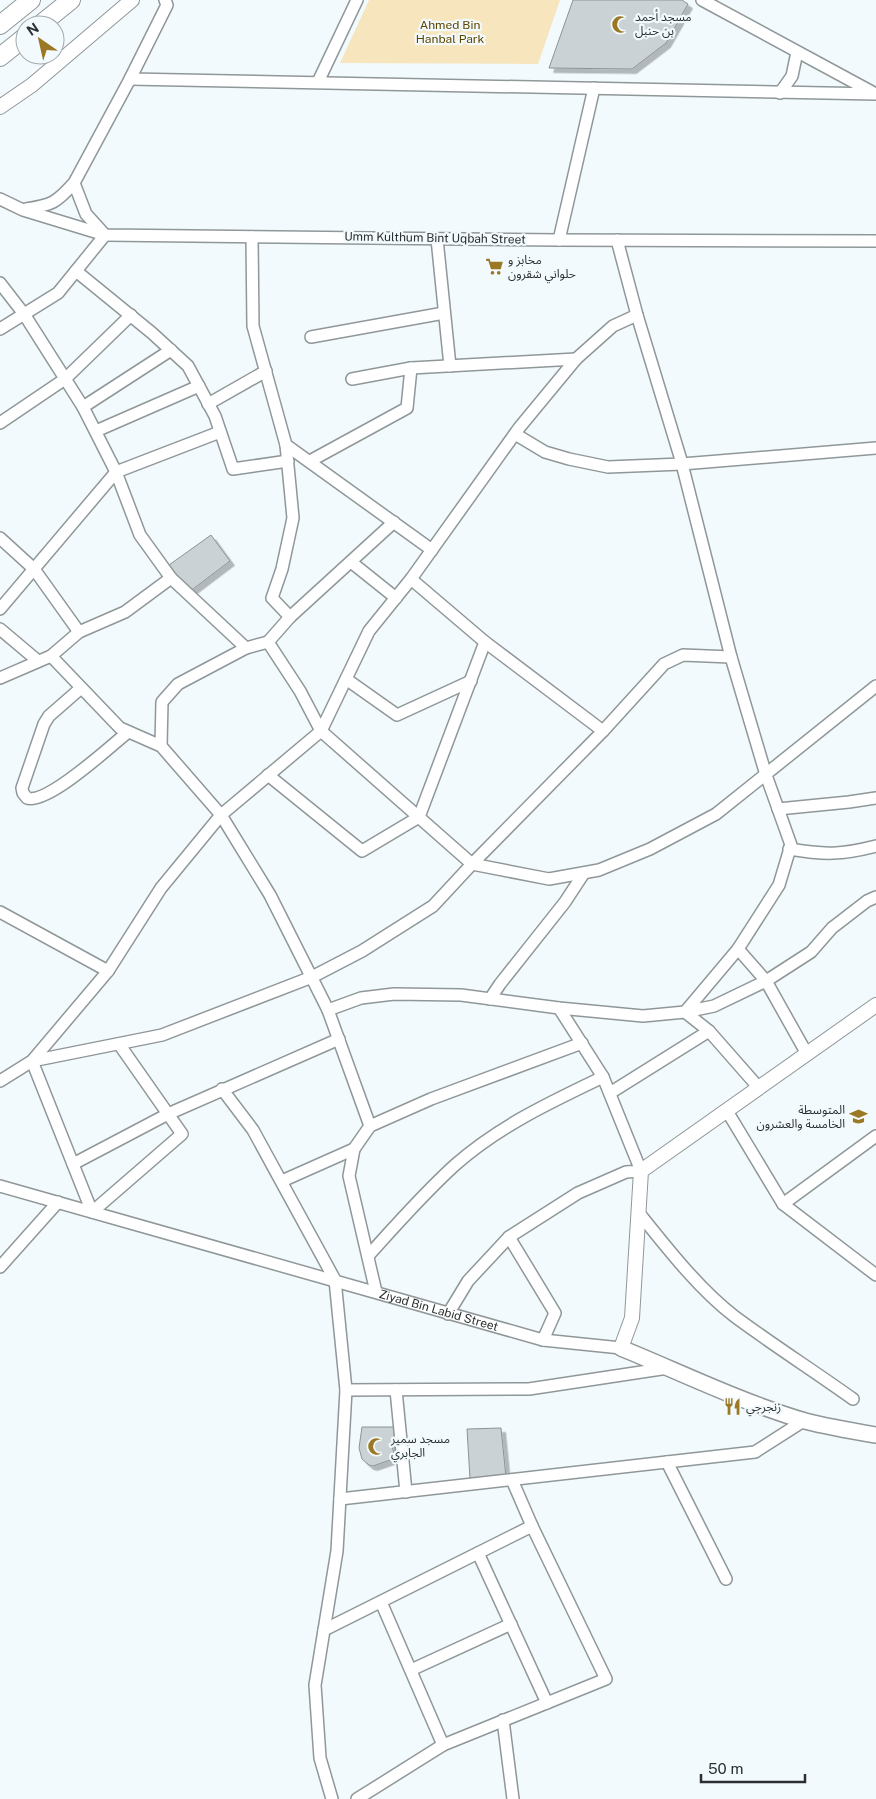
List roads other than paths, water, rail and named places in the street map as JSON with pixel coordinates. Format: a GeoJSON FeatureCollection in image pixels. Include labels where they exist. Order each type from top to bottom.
{"type":"FeatureCollection","features":[{"type":"Feature","properties":{"kind":"main road"},"geometry":{"type":"LineString","coordinates":[[0,26],[31,0]]}},
{"type":"Feature","properties":{"kind":"main road"},"geometry":{"type":"LineString","coordinates":[[52,15],[71,0]]}},
{"type":"Feature","properties":{"kind":"main road"},"geometry":{"type":"LineString","coordinates":[[0,57],[15,45]]}},
{"type":"Feature","properties":{"kind":"main road","name":"Ziyad Bin Labid Street"},"geometry":{"type":"LineString","coordinates":[[620,1348],[733,1396],[805,1420],[876,1435]]}},
{"type":"Feature","properties":{"kind":"street"},"geometry":{"type":"LineString","coordinates":[[0,107],[32,85],[132,0]]}},
{"type":"Feature","properties":{"kind":"street"},"geometry":{"type":"LineString","coordinates":[[23,210],[48,206],[61,198],[74,183],[130,78],[166,5],[165,0]]}},
{"type":"Feature","properties":{"kind":"street"},"geometry":{"type":"LineString","coordinates":[[318,82],[357,0]]}},
{"type":"Feature","properties":{"kind":"street"},"geometry":{"type":"LineString","coordinates":[[702,0],[875,94]]}},
{"type":"Feature","properties":{"kind":"street"},"geometry":{"type":"LineString","coordinates":[[780,92],[792,76],[797,52]]}},
{"type":"Feature","properties":{"kind":"street"},"geometry":{"type":"LineString","coordinates":[[130,78],[875,94]]}},
{"type":"Feature","properties":{"kind":"street"},"geometry":{"type":"LineString","coordinates":[[559,240],[594,88]]}},
{"type":"Feature","properties":{"kind":"street"},"geometry":{"type":"LineString","coordinates":[[0,329],[58,293],[105,235],[86,214],[74,183]]}},
{"type":"Feature","properties":{"kind":"street","name":"Umm Kulthum Bint Uqbah Street"},"geometry":{"type":"LineString","coordinates":[[0,199],[23,210],[105,235],[876,241]]}},
{"type":"Feature","properties":{"kind":"street"},"geometry":{"type":"LineString","coordinates":[[252,236],[253,326],[286,444],[293,518],[282,569],[272,598],[290,618]]}},
{"type":"Feature","properties":{"kind":"street"},"geometry":{"type":"LineString","coordinates":[[437,239],[450,366]]}},
{"type":"Feature","properties":{"kind":"street"},"geometry":{"type":"LineString","coordinates":[[617,240],[682,464],[731,657],[766,775],[791,845],[778,885],[738,949],[684,1012]]}},
{"type":"Feature","properties":{"kind":"street"},"geometry":{"type":"LineString","coordinates":[[76,271],[131,315],[188,366],[208,404],[233,469],[288,461]]}},
{"type":"Feature","properties":{"kind":"street"},"geometry":{"type":"LineString","coordinates":[[0,282],[24,314],[96,430],[116,472],[140,535],[171,578],[246,648]]}},
{"type":"Feature","properties":{"kind":"street"},"geometry":{"type":"LineString","coordinates":[[311,337],[444,313]]}},
{"type":"Feature","properties":{"kind":"street"},"geometry":{"type":"LineString","coordinates":[[0,423],[65,379],[131,315]]}},
{"type":"Feature","properties":{"kind":"street"},"geometry":{"type":"LineString","coordinates":[[0,1081],[32,1061],[108,971],[160,888],[221,815],[321,730],[369,631],[412,579],[515,434],[576,358],[613,326],[638,315]]}},
{"type":"Feature","properties":{"kind":"street"},"geometry":{"type":"LineString","coordinates":[[83,407],[171,350]]}},
{"type":"Feature","properties":{"kind":"street"},"geometry":{"type":"LineString","coordinates":[[352,379],[412,368],[576,358]]}},
{"type":"Feature","properties":{"kind":"street"},"geometry":{"type":"LineString","coordinates":[[310,462],[407,408],[412,368]]}},
{"type":"Feature","properties":{"kind":"street"},"geometry":{"type":"LineString","coordinates":[[208,404],[266,371]]}},
{"type":"Feature","properties":{"kind":"street"},"geometry":{"type":"LineString","coordinates":[[96,430],[199,386]]}},
{"type":"Feature","properties":{"kind":"street"},"geometry":{"type":"LineString","coordinates":[[0,609],[116,472],[220,432]]}},
{"type":"Feature","properties":{"kind":"street"},"geometry":{"type":"LineString","coordinates":[[515,434],[545,452],[588,464],[608,467],[682,464],[876,448]]}},
{"type":"Feature","properties":{"kind":"street"},"geometry":{"type":"LineString","coordinates":[[286,444],[432,550]]}},
{"type":"Feature","properties":{"kind":"street"},"geometry":{"type":"LineString","coordinates":[[161,746],[162,702],[178,684],[246,648],[268,642],[290,618],[394,522]]}},
{"type":"Feature","properties":{"kind":"street"},"geometry":{"type":"LineString","coordinates":[[0,538],[34,569],[78,632]]}},
{"type":"Feature","properties":{"kind":"street"},"geometry":{"type":"LineString","coordinates":[[351,562],[396,598]]}},
{"type":"Feature","properties":{"kind":"street"},"geometry":{"type":"LineString","coordinates":[[0,678],[51,656],[78,632],[125,612],[171,578]]}},
{"type":"Feature","properties":{"kind":"street"},"geometry":{"type":"LineString","coordinates":[[412,579],[486,642],[603,731]]}},
{"type":"Feature","properties":{"kind":"street"},"geometry":{"type":"LineString","coordinates":[[0,629],[38,661]]}},
{"type":"Feature","properties":{"kind":"street"},"geometry":{"type":"LineString","coordinates":[[268,642],[300,691],[321,730],[472,864],[549,879],[599,870],[650,849],[716,814],[876,686]]}},
{"type":"Feature","properties":{"kind":"street"},"geometry":{"type":"LineString","coordinates":[[268,775],[362,851],[419,817],[486,642]]}},
{"type":"Feature","properties":{"kind":"street"},"geometry":{"type":"LineString","coordinates":[[32,1061],[162,1035],[312,977],[362,952],[433,906],[603,731],[664,664],[683,655],[731,657]]}},
{"type":"Feature","properties":{"kind":"street"},"geometry":{"type":"LineString","coordinates":[[51,656],[120,728],[161,746],[221,815],[270,895],[328,1010],[370,1126]]}},
{"type":"Feature","properties":{"kind":"street"},"geometry":{"type":"LineString","coordinates":[[346,679],[397,714],[471,681]]}},
{"type":"Feature","properties":{"kind":"street"},"geometry":{"type":"LineString","coordinates":[[82,688],[49,716],[44,724],[22,788],[27,798],[37,799],[60,787],[128,732]]}},
{"type":"Feature","properties":{"kind":"street"},"geometry":{"type":"LineString","coordinates":[[778,809],[876,798]]}},
{"type":"Feature","properties":{"kind":"street"},"geometry":{"type":"LineString","coordinates":[[789,849],[819,854],[847,853],[876,846]]}},
{"type":"Feature","properties":{"kind":"street"},"geometry":{"type":"LineString","coordinates":[[490,999],[555,916],[584,873]]}},
{"type":"Feature","properties":{"kind":"street"},"geometry":{"type":"LineString","coordinates":[[328,1010],[361,998],[394,994],[461,995],[559,1008],[643,1016],[684,1012],[714,1006],[766,981],[811,952],[832,928],[867,901],[876,897]]}},
{"type":"Feature","properties":{"kind":"street"},"geometry":{"type":"LineString","coordinates":[[0,912],[108,971]]}},
{"type":"Feature","properties":{"kind":"street"},"geometry":{"type":"LineString","coordinates":[[738,949],[766,981],[807,1054]]}},
{"type":"Feature","properties":{"kind":"street"},"geometry":{"type":"LineString","coordinates":[[448,1314],[468,1281],[509,1237],[578,1193],[626,1172],[641,1171],[876,1005]]}},
{"type":"Feature","properties":{"kind":"street"},"geometry":{"type":"LineString","coordinates":[[559,1008],[603,1078],[641,1171],[632,1318],[620,1348]]}},
{"type":"Feature","properties":{"kind":"street"},"geometry":{"type":"LineString","coordinates":[[684,1012],[709,1030],[759,1088]]}},
{"type":"Feature","properties":{"kind":"street"},"geometry":{"type":"LineString","coordinates":[[610,1093],[709,1030]]}},
{"type":"Feature","properties":{"kind":"street"},"geometry":{"type":"LineString","coordinates":[[73,1164],[168,1114],[339,1039]]}},
{"type":"Feature","properties":{"kind":"street"},"geometry":{"type":"LineString","coordinates":[[376,1292],[349,1176],[354,1149],[370,1126],[430,1099],[582,1043]]}},
{"type":"Feature","properties":{"kind":"street"},"geometry":{"type":"LineString","coordinates":[[32,1061],[92,1212],[182,1134],[120,1044]]}},
{"type":"Feature","properties":{"kind":"street"},"geometry":{"type":"LineString","coordinates":[[368,1256],[413,1206],[464,1158],[496,1134],[535,1110],[603,1078]]}},
{"type":"Feature","properties":{"kind":"street"},"geometry":{"type":"LineString","coordinates":[[222,1089],[253,1130],[335,1280],[346,1390],[337,1551],[315,1685],[320,1758],[332,1799]]}},
{"type":"Feature","properties":{"kind":"street"},"geometry":{"type":"LineString","coordinates":[[727,1111],[783,1204],[876,1275]]}},
{"type":"Feature","properties":{"kind":"street"},"geometry":{"type":"LineString","coordinates":[[783,1204],[876,1136]]}},
{"type":"Feature","properties":{"kind":"street"},"geometry":{"type":"LineString","coordinates":[[282,1181],[354,1149]]}},
{"type":"Feature","properties":{"kind":"street","name":"Ziyad Bin Labid Street"},"geometry":{"type":"LineString","coordinates":[[0,1186],[543,1340],[620,1348]]}},
{"type":"Feature","properties":{"kind":"street"},"geometry":{"type":"LineString","coordinates":[[0,1267],[58,1202]]}},
{"type":"Feature","properties":{"kind":"street"},"geometry":{"type":"LineString","coordinates":[[639,1213],[673,1255],[733,1315],[853,1399]]}},
{"type":"Feature","properties":{"kind":"street"},"geometry":{"type":"LineString","coordinates":[[509,1237],[555,1313],[543,1340]]}},
{"type":"Feature","properties":{"kind":"street"},"geometry":{"type":"LineString","coordinates":[[346,1390],[529,1389],[669,1368]]}},
{"type":"Feature","properties":{"kind":"street"},"geometry":{"type":"LineString","coordinates":[[396,1390],[406,1492]]}},
{"type":"Feature","properties":{"kind":"street"},"geometry":{"type":"LineString","coordinates":[[340,1499],[754,1452],[805,1420]]}},
{"type":"Feature","properties":{"kind":"street"},"geometry":{"type":"LineString","coordinates":[[667,1462],[726,1579]]}},
{"type":"Feature","properties":{"kind":"street"},"geometry":{"type":"LineString","coordinates":[[357,1799],[443,1745],[606,1679],[532,1526],[512,1480]]}},
{"type":"Feature","properties":{"kind":"street"},"geometry":{"type":"LineString","coordinates":[[324,1630],[532,1526]]}},
{"type":"Feature","properties":{"kind":"street"},"geometry":{"type":"LineString","coordinates":[[478,1553],[546,1703]]}},
{"type":"Feature","properties":{"kind":"street"},"geometry":{"type":"LineString","coordinates":[[381,1602],[443,1745]]}},
{"type":"Feature","properties":{"kind":"street"},"geometry":{"type":"LineString","coordinates":[[410,1670],[511,1624]]}},
{"type":"Feature","properties":{"kind":"street"},"geometry":{"type":"LineString","coordinates":[[503,1720],[514,1799]]}},
{"type":"Feature","properties":{"kind":"place","name":"مسجد أحمد بن حنبل"},"geometry":{"type":"Point","coordinates":[621,24]}},
{"type":"Feature","properties":{"kind":"place","name":"مخابز و حلواني شقرون"},"geometry":{"type":"Point","coordinates":[494,267]}},
{"type":"Feature","properties":{"kind":"place","name":"المتوسطة الخامسة والعشرون"},"geometry":{"type":"Point","coordinates":[859,1117]}},
{"type":"Feature","properties":{"kind":"place","name":"زنجرجي"},"geometry":{"type":"Point","coordinates":[732,1407]}},
{"type":"Feature","properties":{"kind":"place","name":"مسجد سمير الجابري"},"geometry":{"type":"Point","coordinates":[377,1446]}},
{"type":"Feature","properties":{"kind":"park label","name":"Ahmed Bin Hanbal Park"},"geometry":{"type":"Point","coordinates":[450,32]}}]}
